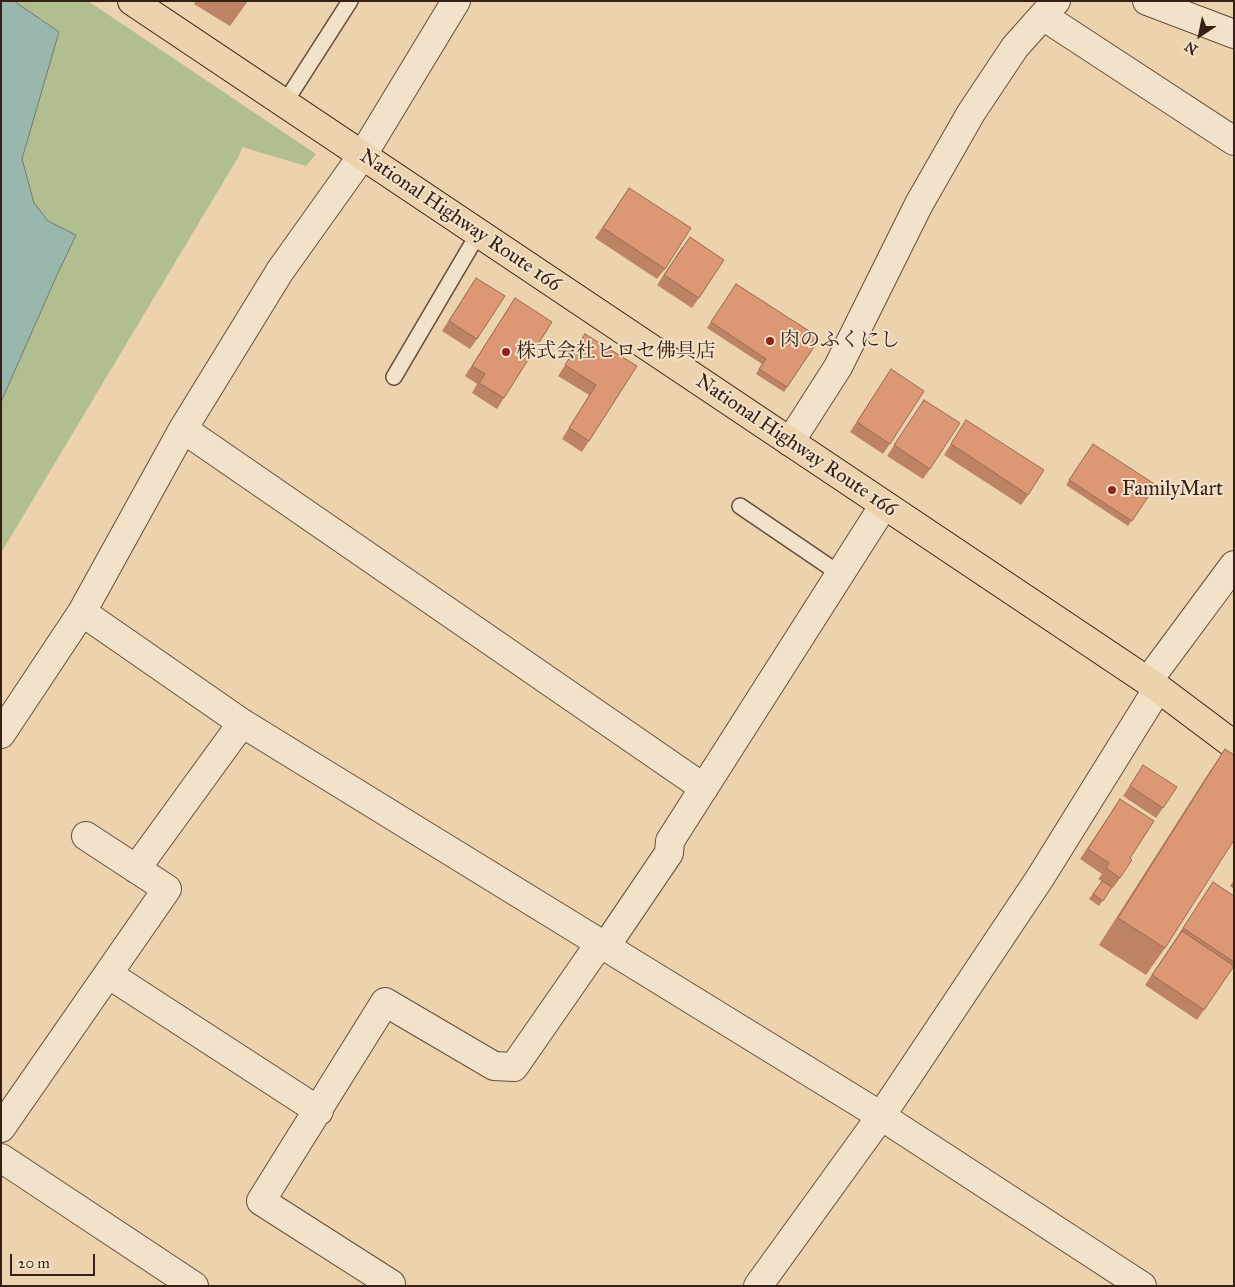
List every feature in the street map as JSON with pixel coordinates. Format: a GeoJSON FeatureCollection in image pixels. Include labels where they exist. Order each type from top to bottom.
{"type":"FeatureCollection","features":[{"type":"Feature","properties":{"kind":"highway","name":"National Highway Route 166"},"geometry":{"type":"LineString","coordinates":[[132,1],[1153,685],[1234,745]]}},
{"type":"Feature","properties":{"kind":"street"},"geometry":{"type":"LineString","coordinates":[[1,734],[82,612],[183,428],[280,271],[362,156],[456,1]]}},
{"type":"Feature","properties":{"kind":"street"},"geometry":{"type":"LineString","coordinates":[[1147,1],[1232,31]]}},
{"type":"Feature","properties":{"kind":"street"},"geometry":{"type":"LineString","coordinates":[[790,442],[838,366],[919,204],[970,113],[1015,47],[1049,9],[1234,141]]}},
{"type":"Feature","properties":{"kind":"street"},"geometry":{"type":"LineString","coordinates":[[183,428],[704,788]]}},
{"type":"Feature","properties":{"kind":"street"},"geometry":{"type":"LineString","coordinates":[[390,1286],[391,1284],[262,1201],[319,1111],[384,1002],[494,1066],[514,1067],[669,853],[670,841],[884,505]]}},
{"type":"Feature","properties":{"kind":"street"},"geometry":{"type":"LineString","coordinates":[[758,1286],[881,1116],[1040,878],[1153,685],[1234,565]]}},
{"type":"Feature","properties":{"kind":"street"},"geometry":{"type":"LineString","coordinates":[[82,612],[242,723],[881,1116],[1142,1286]]}},
{"type":"Feature","properties":{"kind":"street"},"geometry":{"type":"LineString","coordinates":[[136,869],[242,723]]}},
{"type":"Feature","properties":{"kind":"street"},"geometry":{"type":"LineString","coordinates":[[1,1128],[167,889],[86,836]]}},
{"type":"Feature","properties":{"kind":"street"},"geometry":{"type":"LineString","coordinates":[[108,974],[319,1111]]}},
{"type":"Feature","properties":{"kind":"street"},"geometry":{"type":"LineString","coordinates":[[1,1158],[194,1286]]}},
{"type":"Feature","properties":{"kind":"lane"},"geometry":{"type":"LineString","coordinates":[[284,104],[350,1]]}},
{"type":"Feature","properties":{"kind":"lane"},"geometry":{"type":"LineString","coordinates":[[394,377],[478,234]]}},
{"type":"Feature","properties":{"kind":"lane"},"geometry":{"type":"LineString","coordinates":[[740,506],[840,574]]}},
{"type":"Feature","properties":{"kind":"green space"},"geometry":{"type":"Polygon","coordinates":[[[14,1],[88,1],[316,154],[306,166],[242,147],[239,156],[1,553],[1,402],[76,235],[48,221],[34,203],[21,159],[59,32],[14,1]]]}},
{"type":"Feature","properties":{"kind":"water"},"geometry":{"type":"Polygon","coordinates":[[[1,1],[14,1],[59,32],[22,159],[34,203],[48,221],[76,235],[1,402],[1,1]]]}},
{"type":"Feature","properties":{"kind":"building"},"geometry":{"type":"Polygon","coordinates":[[[629,188],[691,228],[665,269],[603,228],[629,188]]]}},
{"type":"Feature","properties":{"kind":"building"},"geometry":{"type":"Polygon","coordinates":[[[690,237],[724,260],[699,298],[664,275],[690,237]]]}},
{"type":"Feature","properties":{"kind":"building"},"geometry":{"type":"Polygon","coordinates":[[[476,278],[505,296],[477,339],[449,321],[476,278]]]}},
{"type":"Feature","properties":{"kind":"building"},"geometry":{"type":"Polygon","coordinates":[[[736,284],[820,338],[787,387],[759,369],[766,359],[711,322],[736,284]]]}},
{"type":"Feature","properties":{"kind":"building","name":"株式会社ヒロセ佛具店"},"geometry":{"type":"Polygon","coordinates":[[[515,298],[552,322],[504,398],[479,383],[485,374],[472,366],[515,298]]]}},
{"type":"Feature","properties":{"kind":"building"},"geometry":{"type":"Polygon","coordinates":[[[585,334],[637,366],[589,441],[569,428],[596,385],[565,365],[585,334]]]}},
{"type":"Feature","properties":{"kind":"building"},"geometry":{"type":"Polygon","coordinates":[[[891,369],[924,391],[890,444],[857,422],[891,369]]]}},
{"type":"Feature","properties":{"kind":"building"},"geometry":{"type":"Polygon","coordinates":[[[924,400],[960,423],[930,469],[894,445],[924,400]]]}},
{"type":"Feature","properties":{"kind":"building"},"geometry":{"type":"Polygon","coordinates":[[[966,420],[1044,470],[1028,495],[951,444],[966,420]]]}},
{"type":"Feature","properties":{"kind":"building"},"geometry":{"type":"Polygon","coordinates":[[[1093,444],[1156,485],[1132,521],[1069,480],[1093,444]]]}},
{"type":"Feature","properties":{"kind":"building"},"geometry":{"type":"Polygon","coordinates":[[[1225,749],[1234,755],[1234,840],[1165,948],[1118,918],[1225,749]]]}},
{"type":"Feature","properties":{"kind":"building"},"geometry":{"type":"Polygon","coordinates":[[[1143,765],[1177,787],[1163,808],[1130,786],[1143,765]]]}},
{"type":"Feature","properties":{"kind":"building"},"geometry":{"type":"Polygon","coordinates":[[[1120,799],[1154,821],[1130,858],[1132,860],[1120,878],[1106,868],[1109,863],[1088,849],[1120,799]]]}},
{"type":"Feature","properties":{"kind":"building"},"geometry":{"type":"Polygon","coordinates":[[[1102,881],[1112,887],[1103,901],[1093,894],[1102,881]]]}},
{"type":"Feature","properties":{"kind":"building"},"geometry":{"type":"Polygon","coordinates":[[[1213,882],[1234,896],[1234,962],[1183,928],[1213,882]]]}},
{"type":"Feature","properties":{"kind":"building"},"geometry":{"type":"Polygon","coordinates":[[[1182,931],[1234,966],[1204,1010],[1152,975],[1182,931]]]}},
{"type":"Feature","properties":{"kind":"place","name":"肉のふくにし"},"geometry":{"type":"Point","coordinates":[770,341]}},
{"type":"Feature","properties":{"kind":"place","name":"株式会社ヒロセ佛具店"},"geometry":{"type":"Point","coordinates":[506,352]}},
{"type":"Feature","properties":{"kind":"place","name":"FamilyMart"},"geometry":{"type":"Point","coordinates":[1112,490]}}]}
